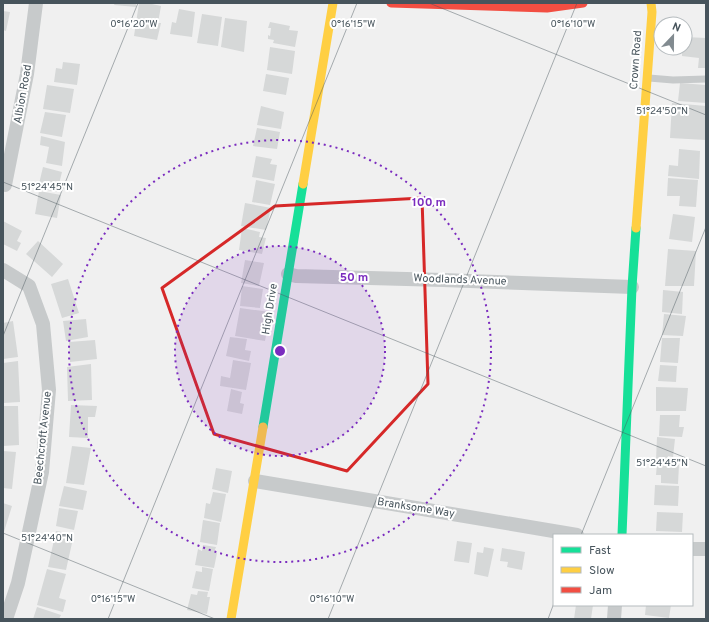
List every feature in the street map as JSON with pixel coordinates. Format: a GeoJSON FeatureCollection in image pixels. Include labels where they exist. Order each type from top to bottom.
{"type":"FeatureCollection","features":[{"type":"Feature","properties":{"kind":"street","name":"Albion Road"},"geometry":{"type":"LineString","coordinates":[[5,185],[27,74],[36,3]]}},
{"type":"Feature","properties":{"kind":"street","name":"High Drive"},"geometry":{"type":"LineString","coordinates":[[231,619],[333,3]]}},
{"type":"Feature","properties":{"kind":"street"},"geometry":{"type":"LineString","coordinates":[[391,3],[547,8],[583,3]]}},
{"type":"Feature","properties":{"kind":"street","name":"Crown Road"},"geometry":{"type":"LineString","coordinates":[[632,287],[652,12],[651,3]]}},
{"type":"Feature","properties":{"kind":"street","name":"Beechcroft Avenue"},"geometry":{"type":"LineString","coordinates":[[3,270],[29,286],[43,324],[49,390],[42,472],[18,583],[6,619]]}},
{"type":"Feature","properties":{"kind":"street","name":"Woodlands Avenue"},"geometry":{"type":"LineString","coordinates":[[288,274],[632,287]]}},
{"type":"Feature","properties":{"kind":"street"},"geometry":{"type":"LineString","coordinates":[[622,534],[632,287]]}},
{"type":"Feature","properties":{"kind":"street","name":"Branksome Way"},"geometry":{"type":"LineString","coordinates":[[254,481],[571,534]]}},
{"type":"Feature","properties":{"kind":"street"},"geometry":{"type":"LineString","coordinates":[[693,549],[706,549]]}},
{"type":"Feature","properties":{"kind":"street"},"geometry":{"type":"LineString","coordinates":[[614,619],[615,606]]}},
{"type":"Feature","properties":{"kind":"lane"},"geometry":{"type":"LineString","coordinates":[[646,78],[673,80],[706,79]]}},
{"type":"Feature","properties":{"kind":"highlighted area"},"geometry":{"type":"Polygon","coordinates":[[[422,198],[428,384],[347,471],[214,434],[162,288],[275,206],[422,198]]]}},
{"type":"Feature","properties":{"kind":"building"},"geometry":{"type":"Polygon","coordinates":[[[115,3],[136,3],[136,7],[114,5],[115,3]]]}},
{"type":"Feature","properties":{"kind":"building"},"geometry":{"type":"Polygon","coordinates":[[[139,3],[152,3],[161,6],[158,23],[161,23],[157,40],[134,36],[139,3]]]}},
{"type":"Feature","properties":{"kind":"building"},"geometry":{"type":"Polygon","coordinates":[[[179,9],[195,12],[192,37],[170,34],[172,22],[176,23],[179,9]]]}},
{"type":"Feature","properties":{"kind":"building"},"geometry":{"type":"Polygon","coordinates":[[[3,11],[10,12],[6,31],[3,30],[3,11]]]}},
{"type":"Feature","properties":{"kind":"building"},"geometry":{"type":"Polygon","coordinates":[[[202,14],[222,17],[218,46],[197,43],[202,14]]]}},
{"type":"Feature","properties":{"kind":"building"},"geometry":{"type":"Polygon","coordinates":[[[225,18],[247,21],[244,52],[221,47],[225,18]]]}},
{"type":"Feature","properties":{"kind":"building"},"geometry":{"type":"Polygon","coordinates":[[[270,22],[290,26],[289,30],[298,31],[295,47],[273,43],[274,40],[268,39],[271,28],[268,28],[270,22]]]}},
{"type":"Feature","properties":{"kind":"building"},"geometry":{"type":"Polygon","coordinates":[[[693,37],[706,38],[706,68],[698,68],[699,58],[682,56],[693,56],[693,37]]]}},
{"type":"Feature","properties":{"kind":"building"},"geometry":{"type":"Polygon","coordinates":[[[270,47],[295,51],[292,74],[267,70],[270,47]]]}},
{"type":"Feature","properties":{"kind":"building"},"geometry":{"type":"Polygon","coordinates":[[[63,62],[80,64],[77,85],[54,82],[56,68],[62,69],[63,62]]]}},
{"type":"Feature","properties":{"kind":"building"},"geometry":{"type":"Polygon","coordinates":[[[266,74],[289,78],[286,95],[263,91],[266,74]]]}},
{"type":"Feature","properties":{"kind":"building"},"geometry":{"type":"Polygon","coordinates":[[[680,83],[706,85],[706,103],[678,101],[680,83]]]}},
{"type":"Feature","properties":{"kind":"building"},"geometry":{"type":"Polygon","coordinates":[[[47,85],[74,89],[70,113],[43,109],[47,85]]]}},
{"type":"Feature","properties":{"kind":"building"},"geometry":{"type":"Polygon","coordinates":[[[672,103],[706,106],[706,140],[670,138],[672,103]]]}},
{"type":"Feature","properties":{"kind":"building"},"geometry":{"type":"Polygon","coordinates":[[[261,106],[284,112],[281,129],[257,125],[261,106]]]}},
{"type":"Feature","properties":{"kind":"building"},"geometry":{"type":"Polygon","coordinates":[[[45,112],[66,115],[62,137],[40,133],[45,112]]]}},
{"type":"Feature","properties":{"kind":"building"},"geometry":{"type":"Polygon","coordinates":[[[257,128],[280,132],[277,149],[253,146],[257,128]]]}},
{"type":"Feature","properties":{"kind":"building"},"geometry":{"type":"Polygon","coordinates":[[[41,136],[65,142],[62,166],[46,163],[49,147],[40,145],[41,136]]]}},
{"type":"Feature","properties":{"kind":"building"},"geometry":{"type":"Polygon","coordinates":[[[679,149],[700,151],[699,179],[668,176],[669,165],[678,166],[679,149]]]}},
{"type":"Feature","properties":{"kind":"building"},"geometry":{"type":"Polygon","coordinates":[[[256,156],[272,159],[270,164],[277,165],[274,181],[252,177],[256,156]]]}},
{"type":"Feature","properties":{"kind":"building"},"geometry":{"type":"Polygon","coordinates":[[[43,167],[62,172],[57,192],[38,188],[43,167]]]}},
{"type":"Feature","properties":{"kind":"building"},"geometry":{"type":"Polygon","coordinates":[[[668,178],[698,180],[696,207],[679,206],[680,196],[667,196],[668,178]]]}},
{"type":"Feature","properties":{"kind":"building"},"geometry":{"type":"Polygon","coordinates":[[[256,180],[275,184],[270,205],[252,202],[256,180]]]}},
{"type":"Feature","properties":{"kind":"building"},"geometry":{"type":"Polygon","coordinates":[[[39,191],[61,195],[57,218],[35,214],[39,191]]]}},
{"type":"Feature","properties":{"kind":"building"},"geometry":{"type":"Polygon","coordinates":[[[245,203],[271,208],[266,230],[241,226],[245,203]]]}},
{"type":"Feature","properties":{"kind":"building"},"geometry":{"type":"Polygon","coordinates":[[[673,214],[695,217],[692,242],[669,239],[673,214]]]}},
{"type":"Feature","properties":{"kind":"building"},"geometry":{"type":"Polygon","coordinates":[[[3,221],[22,231],[17,241],[21,243],[17,251],[3,244],[3,221]]]}},
{"type":"Feature","properties":{"kind":"building"},"geometry":{"type":"Polygon","coordinates":[[[242,228],[260,232],[259,237],[266,238],[262,254],[239,250],[242,228]]]}},
{"type":"Feature","properties":{"kind":"building"},"geometry":{"type":"Polygon","coordinates":[[[38,241],[63,264],[52,277],[26,254],[38,241]]]}},
{"type":"Feature","properties":{"kind":"building"},"geometry":{"type":"Polygon","coordinates":[[[668,249],[696,251],[694,286],[665,286],[668,249]]]}},
{"type":"Feature","properties":{"kind":"building"},"geometry":{"type":"Polygon","coordinates":[[[245,260],[264,263],[259,286],[241,283],[245,260]]]}},
{"type":"Feature","properties":{"kind":"building"},"geometry":{"type":"Polygon","coordinates":[[[68,279],[79,313],[62,318],[51,284],[68,279]]]}},
{"type":"Feature","properties":{"kind":"building"},"geometry":{"type":"Polygon","coordinates":[[[242,286],[263,289],[260,308],[240,306],[242,286]]]}},
{"type":"Feature","properties":{"kind":"building"},"geometry":{"type":"Polygon","coordinates":[[[663,290],[683,292],[682,314],[662,312],[663,290]]]}},
{"type":"Feature","properties":{"kind":"building"},"geometry":{"type":"Polygon","coordinates":[[[240,308],[270,312],[265,341],[235,336],[240,308]]]}},
{"type":"Feature","properties":{"kind":"building"},"geometry":{"type":"Polygon","coordinates":[[[664,314],[686,316],[683,336],[662,335],[664,314]]]}},
{"type":"Feature","properties":{"kind":"building"},"geometry":{"type":"Polygon","coordinates":[[[86,319],[88,337],[66,341],[63,321],[86,319]]]}},
{"type":"Feature","properties":{"kind":"building"},"geometry":{"type":"Polygon","coordinates":[[[13,321],[18,357],[3,359],[3,323],[13,321]]]}},
{"type":"Feature","properties":{"kind":"building"},"geometry":{"type":"Polygon","coordinates":[[[230,337],[247,339],[245,350],[251,351],[249,361],[226,356],[230,337]]]}},
{"type":"Feature","properties":{"kind":"building"},"geometry":{"type":"Polygon","coordinates":[[[662,338],[680,338],[678,363],[660,362],[662,338]]]}},
{"type":"Feature","properties":{"kind":"building"},"geometry":{"type":"Polygon","coordinates":[[[95,340],[97,359],[70,362],[69,342],[95,340]]]}},
{"type":"Feature","properties":{"kind":"building"},"geometry":{"type":"Polygon","coordinates":[[[233,360],[251,363],[246,390],[220,386],[221,376],[230,378],[233,360]]]}},
{"type":"Feature","properties":{"kind":"building"},"geometry":{"type":"Polygon","coordinates":[[[18,361],[20,402],[3,403],[3,363],[18,361]]]}},
{"type":"Feature","properties":{"kind":"building"},"geometry":{"type":"Polygon","coordinates":[[[91,364],[92,400],[68,401],[67,367],[91,364]]]}},
{"type":"Feature","properties":{"kind":"building"},"geometry":{"type":"Polygon","coordinates":[[[660,365],[677,366],[676,382],[658,381],[660,365]]]}},
{"type":"Feature","properties":{"kind":"building"},"geometry":{"type":"Polygon","coordinates":[[[656,387],[688,388],[686,411],[656,411],[656,387]]]}},
{"type":"Feature","properties":{"kind":"building"},"geometry":{"type":"Polygon","coordinates":[[[231,389],[242,392],[240,403],[244,404],[242,414],[227,411],[231,389]]]}},
{"type":"Feature","properties":{"kind":"building"},"geometry":{"type":"Polygon","coordinates":[[[71,405],[97,406],[95,417],[88,417],[88,438],[69,437],[71,405]]]}},
{"type":"Feature","properties":{"kind":"building"},"geometry":{"type":"Polygon","coordinates":[[[3,406],[18,406],[19,445],[3,446],[3,406]]]}},
{"type":"Feature","properties":{"kind":"building"},"geometry":{"type":"Polygon","coordinates":[[[660,415],[680,415],[679,427],[684,427],[682,437],[659,436],[660,415]]]}},
{"type":"Feature","properties":{"kind":"building"},"geometry":{"type":"Polygon","coordinates":[[[657,437],[675,439],[673,457],[668,456],[667,461],[656,460],[657,437]]]}},
{"type":"Feature","properties":{"kind":"building"},"geometry":{"type":"Polygon","coordinates":[[[72,446],[91,448],[84,485],[66,483],[72,446]]]}},
{"type":"Feature","properties":{"kind":"building"},"geometry":{"type":"Polygon","coordinates":[[[3,451],[16,452],[12,489],[3,488],[3,451]]]}},
{"type":"Feature","properties":{"kind":"building"},"geometry":{"type":"Polygon","coordinates":[[[657,463],[679,465],[678,484],[661,483],[661,475],[656,475],[657,463]]]}},
{"type":"Feature","properties":{"kind":"building"},"geometry":{"type":"Polygon","coordinates":[[[216,468],[232,471],[228,493],[212,489],[216,468]]]}},
{"type":"Feature","properties":{"kind":"building"},"geometry":{"type":"Polygon","coordinates":[[[655,485],[679,486],[678,506],[654,505],[655,485]]]}},
{"type":"Feature","properties":{"kind":"building"},"geometry":{"type":"Polygon","coordinates":[[[64,486],[87,491],[83,510],[59,506],[64,486]]]}},
{"type":"Feature","properties":{"kind":"building"},"geometry":{"type":"Polygon","coordinates":[[[213,492],[226,494],[221,522],[204,518],[206,503],[210,504],[213,492]]]}},
{"type":"Feature","properties":{"kind":"building"},"geometry":{"type":"Polygon","coordinates":[[[3,503],[12,506],[3,535],[3,503]]]}},
{"type":"Feature","properties":{"kind":"building"},"geometry":{"type":"Polygon","coordinates":[[[59,508],[78,511],[74,530],[56,526],[59,508]]]}},
{"type":"Feature","properties":{"kind":"building"},"geometry":{"type":"Polygon","coordinates":[[[657,512],[683,513],[682,532],[656,531],[657,512]]]}},
{"type":"Feature","properties":{"kind":"building"},"geometry":{"type":"Polygon","coordinates":[[[203,520],[220,523],[217,545],[200,542],[203,520]]]}},
{"type":"Feature","properties":{"kind":"building"},"geometry":{"type":"Polygon","coordinates":[[[56,531],[74,534],[66,570],[48,567],[56,531]]]}},
{"type":"Feature","properties":{"kind":"building"},"geometry":{"type":"Polygon","coordinates":[[[457,541],[472,543],[469,563],[454,561],[457,541]]]}},
{"type":"Feature","properties":{"kind":"building"},"geometry":{"type":"Polygon","coordinates":[[[203,545],[216,547],[214,552],[217,553],[214,568],[195,565],[198,549],[202,551],[203,545]]]}},
{"type":"Feature","properties":{"kind":"building"},"geometry":{"type":"Polygon","coordinates":[[[484,547],[494,549],[488,577],[474,574],[477,552],[483,553],[484,547]]]}},
{"type":"Feature","properties":{"kind":"building"},"geometry":{"type":"Polygon","coordinates":[[[502,548],[525,552],[522,570],[507,567],[508,562],[500,561],[502,548]]]}},
{"type":"Feature","properties":{"kind":"building"},"geometry":{"type":"Polygon","coordinates":[[[202,567],[213,569],[209,591],[192,588],[196,571],[202,572],[202,567]]]}},
{"type":"Feature","properties":{"kind":"building"},"geometry":{"type":"Polygon","coordinates":[[[47,569],[66,574],[59,598],[66,600],[63,612],[37,605],[47,569]]]}},
{"type":"Feature","properties":{"kind":"building"},"geometry":{"type":"Polygon","coordinates":[[[198,591],[208,592],[207,597],[210,597],[207,614],[187,610],[191,594],[197,595],[198,591]]]}},
{"type":"Feature","properties":{"kind":"building"},"geometry":{"type":"Polygon","coordinates":[[[576,606],[593,606],[591,619],[574,619],[576,606]]]}},
{"type":"Feature","properties":{"kind":"building"},"geometry":{"type":"Polygon","coordinates":[[[646,606],[671,606],[669,618],[645,615],[646,606]]]}},
{"type":"Feature","properties":{"kind":"building"},"geometry":{"type":"Polygon","coordinates":[[[37,607],[61,615],[59,619],[33,619],[37,607]]]}},
{"type":"Feature","properties":{"kind":"traffic: fast"},"geometry":{"type":"LineString","coordinates":[[263,427],[303,184]]}},
{"type":"Feature","properties":{"kind":"traffic: fast"},"geometry":{"type":"LineString","coordinates":[[622,534],[632,287],[636,228]]}},
{"type":"Feature","properties":{"kind":"traffic: slow"},"geometry":{"type":"LineString","coordinates":[[303,184],[333,3]]}},
{"type":"Feature","properties":{"kind":"traffic: slow"},"geometry":{"type":"LineString","coordinates":[[636,228],[652,12],[651,3]]}},
{"type":"Feature","properties":{"kind":"traffic: slow"},"geometry":{"type":"LineString","coordinates":[[231,619],[263,427]]}},
{"type":"Feature","properties":{"kind":"traffic: jam"},"geometry":{"type":"LineString","coordinates":[[391,3],[547,8],[583,3]]}}]}
